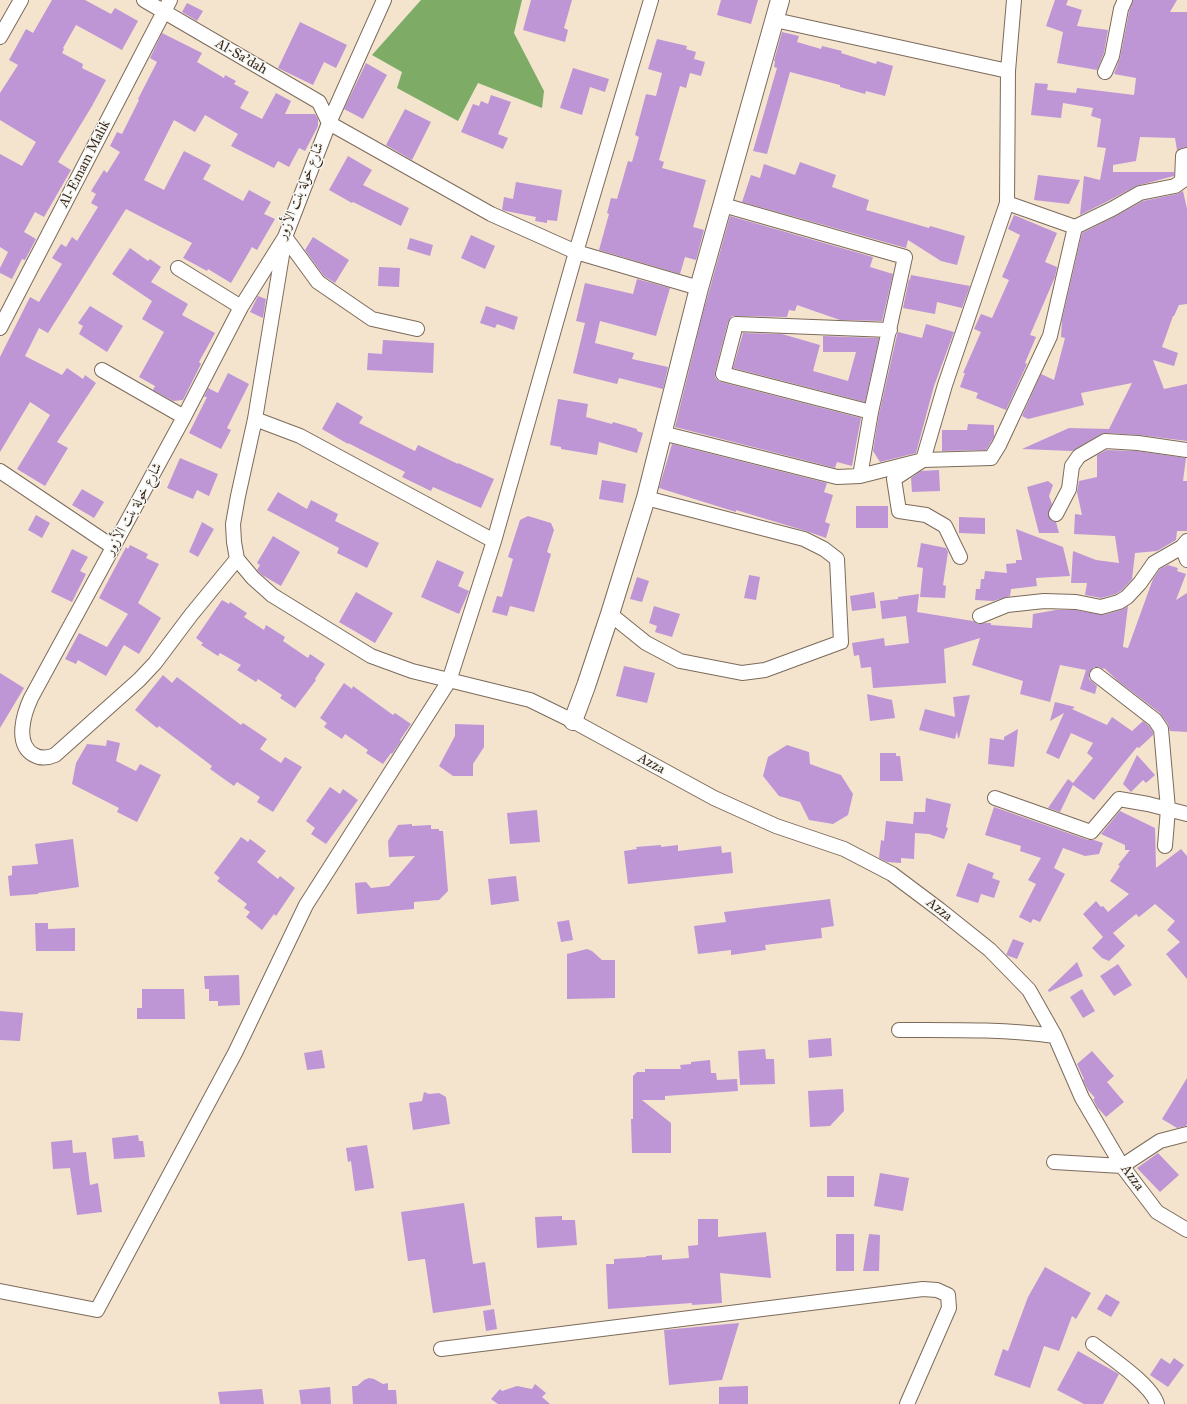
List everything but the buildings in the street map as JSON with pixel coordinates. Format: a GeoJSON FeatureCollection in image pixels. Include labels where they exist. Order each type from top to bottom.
{"type":"FeatureCollection","features":[{"type":"Feature","properties":{"kind":"street"},"geometry":{"type":"LineString","coordinates":[[0,37],[20,0]]}},
{"type":"Feature","properties":{"kind":"street","name":"Al-Sa'dah"},"geometry":{"type":"LineString","coordinates":[[144,0],[167,6],[319,102],[328,123]]}},
{"type":"Feature","properties":{"kind":"street","name":"شارع خولة بنت الأزور"},"geometry":{"type":"LineString","coordinates":[[237,559],[191,615],[155,663],[139,680],[55,755],[48,757],[37,756],[28,750],[23,740],[26,708],[184,417],[241,307],[285,237],[328,123],[384,0]]}},
{"type":"Feature","properties":{"kind":"street"},"geometry":{"type":"LineString","coordinates":[[0,1291],[97,1310],[235,1053],[306,905],[449,681],[494,541],[576,252],[651,0]]}},
{"type":"Feature","properties":{"kind":"street"},"geometry":{"type":"LineString","coordinates":[[573,721],[610,614],[646,498],[699,288],[780,0]]}},
{"type":"Feature","properties":{"kind":"street"},"geometry":{"type":"LineString","coordinates":[[960,557],[945,526],[926,514],[900,511],[894,479],[923,460],[945,384],[1007,203],[1008,71],[1014,0]]}},
{"type":"Feature","properties":{"kind":"street"},"geometry":{"type":"LineString","coordinates":[[1105,72],[1112,56],[1120,8],[1126,0]]}},
{"type":"Feature","properties":{"kind":"street","name":"Al-Emam Malik"},"geometry":{"type":"LineString","coordinates":[[0,328],[167,6]]}},
{"type":"Feature","properties":{"kind":"street"},"geometry":{"type":"LineString","coordinates":[[775,20],[1008,71]]}},
{"type":"Feature","properties":{"kind":"street"},"geometry":{"type":"LineString","coordinates":[[328,123],[491,214],[576,252],[699,288]]}},
{"type":"Feature","properties":{"kind":"street"},"geometry":{"type":"LineString","coordinates":[[1007,203],[1075,227],[1140,193],[1175,186],[1184,187],[1183,156],[1187,155]]}},
{"type":"Feature","properties":{"kind":"street"},"geometry":{"type":"LineString","coordinates":[[723,205],[905,257],[871,412],[860,476]]}},
{"type":"Feature","properties":{"kind":"street"},"geometry":{"type":"LineString","coordinates":[[662,432],[837,477],[860,476],[923,460],[991,458],[999,445],[1050,336],[1075,227]]}},
{"type":"Feature","properties":{"kind":"street"},"geometry":{"type":"LineString","coordinates":[[285,237],[318,282],[372,319],[417,329]]}},
{"type":"Feature","properties":{"kind":"street"},"geometry":{"type":"LineString","coordinates":[[237,559],[233,524],[255,419],[285,237]]}},
{"type":"Feature","properties":{"kind":"street"},"geometry":{"type":"LineString","coordinates":[[178,268],[241,307]]}},
{"type":"Feature","properties":{"kind":"street"},"geometry":{"type":"LineString","coordinates":[[871,412],[724,374],[736,324],[890,330]]}},
{"type":"Feature","properties":{"kind":"street"},"geometry":{"type":"LineString","coordinates":[[102,370],[184,417]]}},
{"type":"Feature","properties":{"kind":"street"},"geometry":{"type":"LineString","coordinates":[[255,419],[300,436],[494,541]]}},
{"type":"Feature","properties":{"kind":"street"},"geometry":{"type":"LineString","coordinates":[[1056,514],[1069,489],[1072,466],[1079,456],[1105,441],[1138,443],[1187,450]]}},
{"type":"Feature","properties":{"kind":"street"},"geometry":{"type":"LineString","coordinates":[[0,471],[113,547]]}},
{"type":"Feature","properties":{"kind":"street"},"geometry":{"type":"LineString","coordinates":[[610,614],[646,643],[680,661],[742,673],[765,670],[841,642],[837,559],[824,549],[804,539],[646,498]]}},
{"type":"Feature","properties":{"kind":"street"},"geometry":{"type":"LineString","coordinates":[[980,616],[1007,605],[1044,602],[1076,602],[1102,607],[1119,602],[1127,597],[1140,583],[1154,563],[1184,544],[1187,560]]}},
{"type":"Feature","properties":{"kind":"street","name":"Azza"},"geometry":{"type":"LineString","coordinates":[[237,559],[253,578],[272,595],[372,656],[412,671],[530,700],[573,721],[714,798],[776,826],[844,849],[892,874],[990,950],[1029,990],[1055,1036],[1082,1098],[1122,1166],[1157,1212],[1187,1230]]}},
{"type":"Feature","properties":{"kind":"street"},"geometry":{"type":"LineString","coordinates":[[1097,675],[1143,710],[1155,720],[1161,728],[1168,809],[1165,846]]}},
{"type":"Feature","properties":{"kind":"street"},"geometry":{"type":"LineString","coordinates":[[995,798],[1092,832],[1119,799],[1187,814]]}},
{"type":"Feature","properties":{"kind":"street"},"geometry":{"type":"LineString","coordinates":[[899,1030],[987,1030],[1025,1032],[1055,1036]]}},
{"type":"Feature","properties":{"kind":"street"},"geometry":{"type":"LineString","coordinates":[[1054,1162],[1122,1166],[1160,1141],[1187,1134]]}},
{"type":"Feature","properties":{"kind":"street"},"geometry":{"type":"LineString","coordinates":[[441,1349],[923,1289],[937,1290],[948,1294],[949,1308],[907,1404]]}},
{"type":"Feature","properties":{"kind":"street"},"geometry":{"type":"LineString","coordinates":[[1093,1344],[1140,1381],[1156,1399],[1157,1404]]}},
{"type":"Feature","properties":{"kind":"green space"},"geometry":{"type":"Polygon","coordinates":[[[421,0],[522,0],[514,33],[544,91],[542,108],[478,83],[458,121],[397,88],[402,72],[372,55],[421,0]]]}}]}
